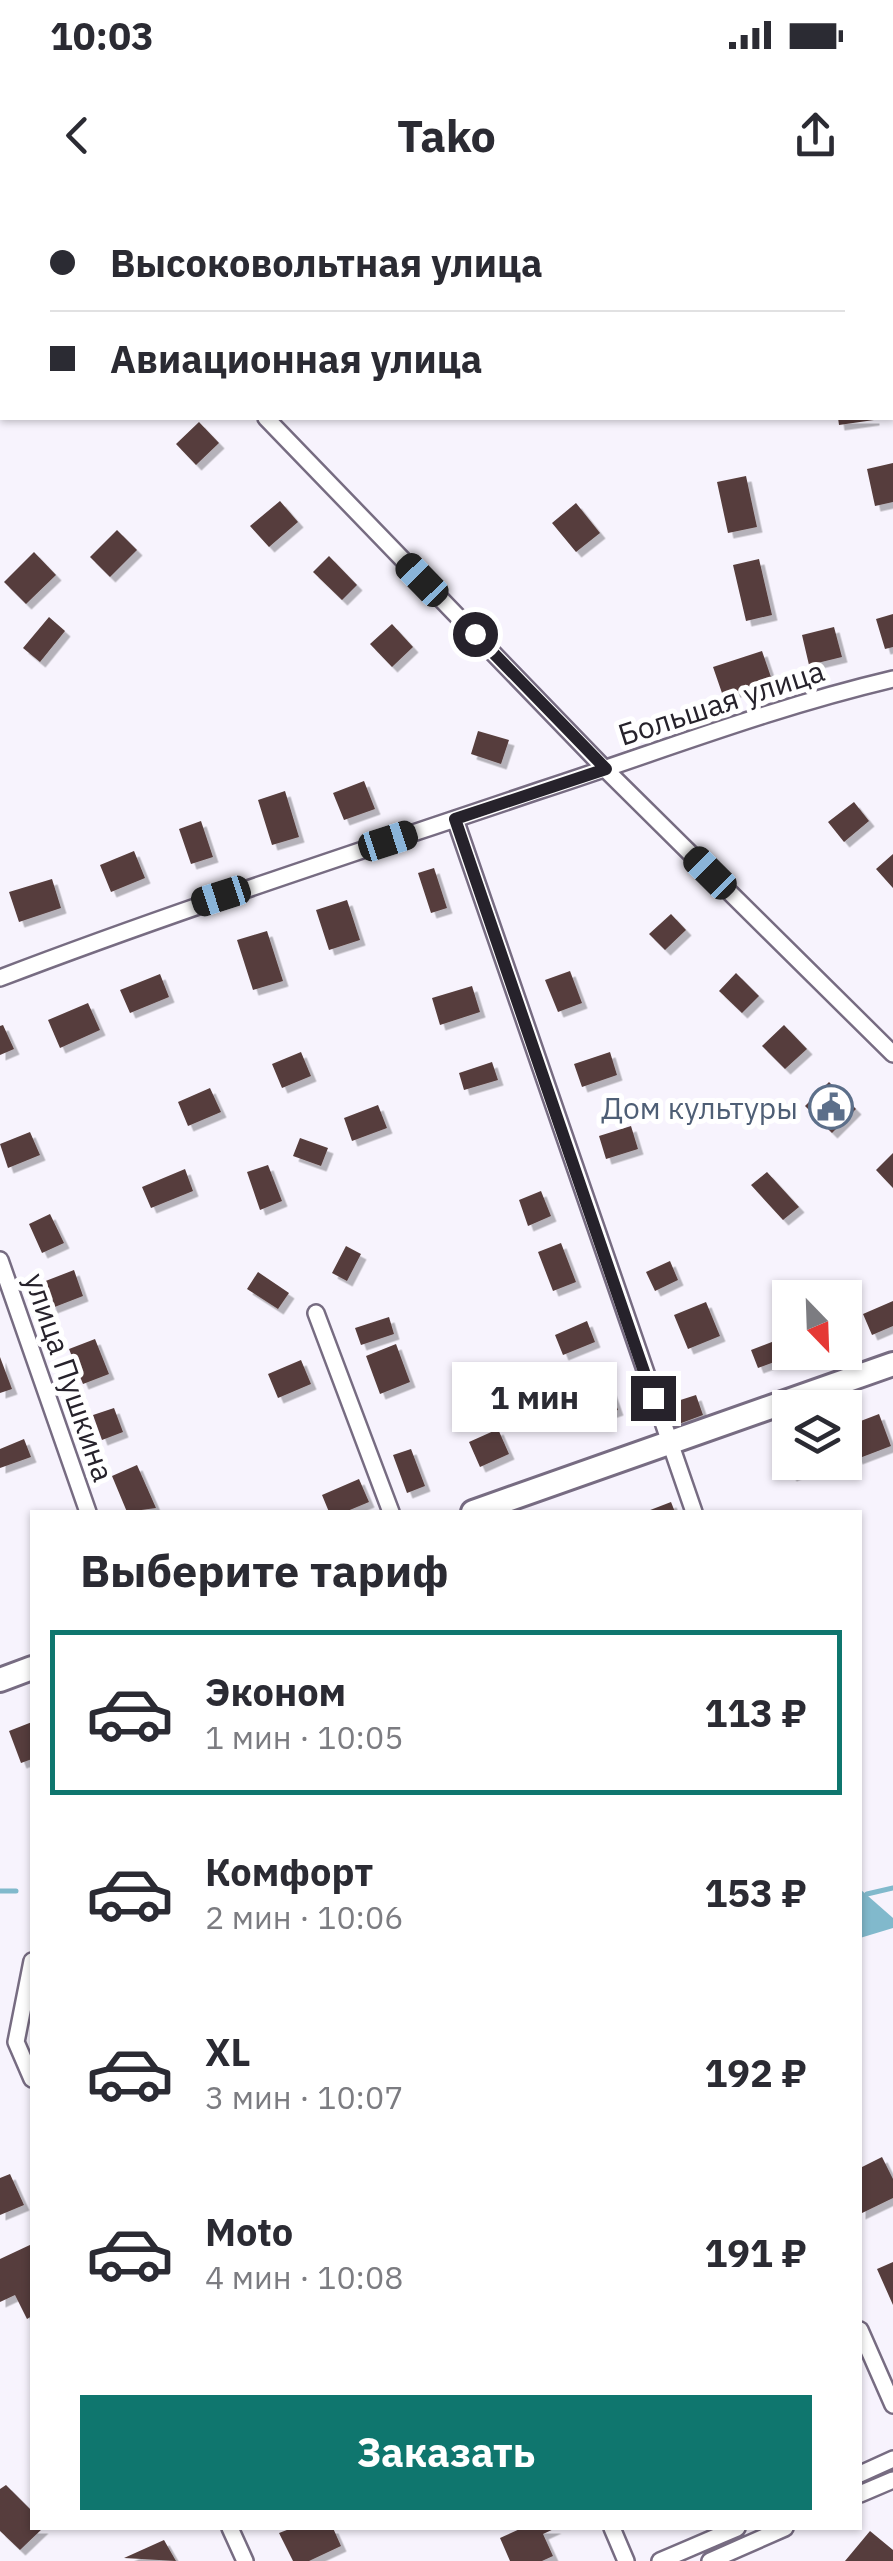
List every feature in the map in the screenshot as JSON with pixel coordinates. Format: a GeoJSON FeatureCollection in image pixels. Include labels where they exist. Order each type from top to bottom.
{"type":"FeatureCollection","features":[{"type":"Feature","properties":{"kind":"street"},"geometry":{"type":"LineString","coordinates":[[268,420],[606,769],[893,1054]]}},
{"type":"Feature","properties":{"kind":"street","name":"Большая улица"},"geometry":{"type":"LineString","coordinates":[[0,978],[188,906],[606,769],[788,704],[893,679]]}},
{"type":"Feature","properties":{"kind":"street"},"geometry":{"type":"LineString","coordinates":[[455,819],[693,1510]]}},
{"type":"Feature","properties":{"kind":"street","name":"улица Пушкина"},"geometry":{"type":"LineString","coordinates":[[0,1260],[87,1510]]}},
{"type":"Feature","properties":{"kind":"street"},"geometry":{"type":"LineString","coordinates":[[316,1313],[390,1510]]}},
{"type":"Feature","properties":{"kind":"street"},"geometry":{"type":"LineString","coordinates":[[479,1510],[893,1364]]}},
{"type":"Feature","properties":{"kind":"street"},"geometry":{"type":"LineString","coordinates":[[0,1680],[30,1669]]}},
{"type":"Feature","properties":{"kind":"street"},"geometry":{"type":"LineString","coordinates":[[30,1980],[16,2042],[30,2075]]}},
{"type":"Feature","properties":{"kind":"street"},"geometry":{"type":"LineString","coordinates":[[0,2049],[16,2042]]}},
{"type":"Feature","properties":{"kind":"street"},"geometry":{"type":"LineString","coordinates":[[862,2335],[893,2405]]}},
{"type":"Feature","properties":{"kind":"street"},"geometry":{"type":"LineString","coordinates":[[862,2473],[893,2459]]}},
{"type":"Feature","properties":{"kind":"street"},"geometry":{"type":"LineString","coordinates":[[862,2493],[893,2480]]}},
{"type":"Feature","properties":{"kind":"street"},"geometry":{"type":"LineString","coordinates":[[231,2530],[245,2561]]}},
{"type":"Feature","properties":{"kind":"street"},"geometry":{"type":"LineString","coordinates":[[613,2530],[626,2561]]}},
{"type":"Feature","properties":{"kind":"street"},"geometry":{"type":"LineString","coordinates":[[660,2561],[732,2530]]}},
{"type":"Feature","properties":{"kind":"street"},"geometry":{"type":"LineString","coordinates":[[710,2561],[780,2530]]}},
{"type":"Feature","properties":{"kind":"water"},"geometry":{"type":"Polygon","coordinates":[[[862,1891],[893,1918],[893,1928],[862,1937],[862,1891]]]}},
{"type":"Feature","properties":{"kind":"building"},"geometry":{"type":"Polygon","coordinates":[[[838,420],[874,420],[839,425],[838,420]]]}},
{"type":"Feature","properties":{"kind":"building"},"geometry":{"type":"Polygon","coordinates":[[[199,422],[219,443],[196,465],[176,444],[199,422]]]}},
{"type":"Feature","properties":{"kind":"building"},"geometry":{"type":"Polygon","coordinates":[[[893,463],[893,502],[875,506],[867,469],[893,463]]]}},
{"type":"Feature","properties":{"kind":"building"},"geometry":{"type":"Polygon","coordinates":[[[746,476],[757,527],[728,533],[717,482],[746,476]]]}},
{"type":"Feature","properties":{"kind":"building"},"geometry":{"type":"Polygon","coordinates":[[[280,501],[298,522],[269,547],[250,526],[280,501]]]}},
{"type":"Feature","properties":{"kind":"building"},"geometry":{"type":"Polygon","coordinates":[[[576,503],[600,533],[576,552],[552,523],[576,503]]]}},
{"type":"Feature","properties":{"kind":"building"},"geometry":{"type":"Polygon","coordinates":[[[117,530],[137,550],[110,577],[90,557],[117,530]]]}},
{"type":"Feature","properties":{"kind":"building"},"geometry":{"type":"Polygon","coordinates":[[[34,552],[56,575],[26,604],[4,582],[34,552]]]}},
{"type":"Feature","properties":{"kind":"building"},"geometry":{"type":"Polygon","coordinates":[[[329,556],[357,585],[342,600],[313,572],[329,556]]]}},
{"type":"Feature","properties":{"kind":"building"},"geometry":{"type":"Polygon","coordinates":[[[759,559],[772,615],[746,621],[733,565],[759,559]]]}},
{"type":"Feature","properties":{"kind":"building"},"geometry":{"type":"Polygon","coordinates":[[[893,614],[893,647],[885,649],[876,619],[893,614]]]}},
{"type":"Feature","properties":{"kind":"building"},"geometry":{"type":"Polygon","coordinates":[[[49,617],[65,631],[40,662],[23,648],[49,617]]]}},
{"type":"Feature","properties":{"kind":"building"},"geometry":{"type":"Polygon","coordinates":[[[392,624],[413,647],[392,667],[370,644],[392,624]]]}},
{"type":"Feature","properties":{"kind":"building"},"geometry":{"type":"Polygon","coordinates":[[[834,627],[842,657],[809,665],[802,635],[834,627]]]}},
{"type":"Feature","properties":{"kind":"building"},"geometry":{"type":"Polygon","coordinates":[[[762,651],[772,680],[723,696],[713,667],[762,651]]]}},
{"type":"Feature","properties":{"kind":"building"},"geometry":{"type":"Polygon","coordinates":[[[478,731],[509,740],[501,764],[471,754],[478,731]]]}},
{"type":"Feature","properties":{"kind":"building"},"geometry":{"type":"Polygon","coordinates":[[[364,781],[375,809],[344,820],[333,793],[364,781]]]}},
{"type":"Feature","properties":{"kind":"building"},"geometry":{"type":"Polygon","coordinates":[[[285,791],[299,837],[272,845],[258,800],[285,791]]]}},
{"type":"Feature","properties":{"kind":"building"},"geometry":{"type":"Polygon","coordinates":[[[854,802],[869,821],[844,842],[828,822],[854,802]]]}},
{"type":"Feature","properties":{"kind":"building"},"geometry":{"type":"Polygon","coordinates":[[[201,821],[213,857],[191,864],[179,829],[201,821]]]}},
{"type":"Feature","properties":{"kind":"building"},"geometry":{"type":"Polygon","coordinates":[[[134,851],[145,878],[111,892],[100,865],[134,851]]]}},
{"type":"Feature","properties":{"kind":"building"},"geometry":{"type":"Polygon","coordinates":[[[893,854],[893,888],[876,869],[893,854]]]}},
{"type":"Feature","properties":{"kind":"building"},"geometry":{"type":"Polygon","coordinates":[[[434,868],[447,908],[431,913],[418,873],[434,868]]]}},
{"type":"Feature","properties":{"kind":"building"},"geometry":{"type":"Polygon","coordinates":[[[52,879],[61,908],[19,922],[9,892],[52,879]]]}},
{"type":"Feature","properties":{"kind":"building"},"geometry":{"type":"Polygon","coordinates":[[[347,900],[360,940],[329,950],[316,910],[347,900]]]}},
{"type":"Feature","properties":{"kind":"building"},"geometry":{"type":"Polygon","coordinates":[[[671,914],[686,930],[665,950],[649,934],[671,914]]]}},
{"type":"Feature","properties":{"kind":"building"},"geometry":{"type":"Polygon","coordinates":[[[267,931],[283,981],[253,990],[237,940],[267,931]]]}},
{"type":"Feature","properties":{"kind":"building"},"geometry":{"type":"Polygon","coordinates":[[[570,971],[582,1003],[558,1012],[545,980],[570,971]]]}},
{"type":"Feature","properties":{"kind":"building"},"geometry":{"type":"Polygon","coordinates":[[[736,973],[759,996],[742,1013],[719,991],[736,973]]]}},
{"type":"Feature","properties":{"kind":"building"},"geometry":{"type":"Polygon","coordinates":[[[160,974],[169,997],[130,1013],[120,990],[160,974]]]}},
{"type":"Feature","properties":{"kind":"building"},"geometry":{"type":"Polygon","coordinates":[[[472,986],[480,1012],[440,1025],[432,998],[472,986]]]}},
{"type":"Feature","properties":{"kind":"building"},"geometry":{"type":"Polygon","coordinates":[[[88,1003],[100,1030],[60,1048],[48,1020],[88,1003]]]}},
{"type":"Feature","properties":{"kind":"building"},"geometry":{"type":"Polygon","coordinates":[[[3,1025],[14,1049],[0,1055],[0,1026],[3,1025]]]}},
{"type":"Feature","properties":{"kind":"building"},"geometry":{"type":"Polygon","coordinates":[[[784,1025],[807,1049],[785,1069],[762,1046],[784,1025]]]}},
{"type":"Feature","properties":{"kind":"building"},"geometry":{"type":"Polygon","coordinates":[[[301,1052],[311,1076],[282,1088],[272,1064],[301,1052]]]}},
{"type":"Feature","properties":{"kind":"building"},"geometry":{"type":"Polygon","coordinates":[[[610,1052],[617,1075],[582,1087],[574,1064],[610,1052]]]}},
{"type":"Feature","properties":{"kind":"building"},"geometry":{"type":"Polygon","coordinates":[[[492,1062],[498,1080],[464,1090],[459,1073],[492,1062]]]}},
{"type":"Feature","properties":{"kind":"building","name":"Дом культуры"},"geometry":{"type":"Polygon","coordinates":[[[829,1082],[856,1109],[832,1133],[805,1106],[829,1082]]]}},
{"type":"Feature","properties":{"kind":"building"},"geometry":{"type":"Polygon","coordinates":[[[210,1088],[221,1112],[188,1126],[178,1102],[210,1088]]]}},
{"type":"Feature","properties":{"kind":"building"},"geometry":{"type":"Polygon","coordinates":[[[378,1105],[387,1128],[352,1141],[344,1118],[378,1105]]]}},
{"type":"Feature","properties":{"kind":"building"},"geometry":{"type":"Polygon","coordinates":[[[631,1126],[638,1149],[606,1159],[599,1136],[631,1126]]]}},
{"type":"Feature","properties":{"kind":"building"},"geometry":{"type":"Polygon","coordinates":[[[30,1132],[40,1155],[8,1168],[0,1144],[30,1132]]]}},
{"type":"Feature","properties":{"kind":"building"},"geometry":{"type":"Polygon","coordinates":[[[300,1138],[328,1148],[321,1166],[293,1156],[300,1138]]]}},
{"type":"Feature","properties":{"kind":"building"},"geometry":{"type":"Polygon","coordinates":[[[893,1153],[893,1188],[876,1170],[893,1153]]]}},
{"type":"Feature","properties":{"kind":"building"},"geometry":{"type":"Polygon","coordinates":[[[268,1165],[282,1201],[260,1210],[247,1172],[268,1165]]]}},
{"type":"Feature","properties":{"kind":"building"},"geometry":{"type":"Polygon","coordinates":[[[185,1169],[193,1191],[151,1208],[142,1187],[185,1169]]]}},
{"type":"Feature","properties":{"kind":"building"},"geometry":{"type":"Polygon","coordinates":[[[767,1172],[799,1207],[783,1220],[751,1185],[767,1172]]]}},
{"type":"Feature","properties":{"kind":"building"},"geometry":{"type":"Polygon","coordinates":[[[541,1191],[551,1216],[528,1226],[519,1200],[541,1191]]]}},
{"type":"Feature","properties":{"kind":"building"},"geometry":{"type":"Polygon","coordinates":[[[50,1214],[64,1243],[42,1253],[29,1224],[50,1214]]]}},
{"type":"Feature","properties":{"kind":"building"},"geometry":{"type":"Polygon","coordinates":[[[561,1243],[576,1282],[553,1291],[538,1252],[561,1243]]]}},
{"type":"Feature","properties":{"kind":"building"},"geometry":{"type":"Polygon","coordinates":[[[346,1246],[361,1254],[347,1281],[332,1273],[346,1246]]]}},
{"type":"Feature","properties":{"kind":"building"},"geometry":{"type":"Polygon","coordinates":[[[670,1261],[678,1280],[655,1291],[646,1272],[670,1261]]]}},
{"type":"Feature","properties":{"kind":"building"},"geometry":{"type":"Polygon","coordinates":[[[74,1270],[83,1296],[52,1308],[43,1282],[74,1270]]]}},
{"type":"Feature","properties":{"kind":"building"},"geometry":{"type":"Polygon","coordinates":[[[258,1272],[289,1293],[278,1309],[247,1289],[258,1272]]]}},
{"type":"Feature","properties":{"kind":"building"},"geometry":{"type":"Polygon","coordinates":[[[893,1301],[893,1326],[872,1335],[863,1314],[893,1301]]]}},
{"type":"Feature","properties":{"kind":"building"},"geometry":{"type":"Polygon","coordinates":[[[706,1302],[720,1336],[688,1349],[674,1315],[706,1302]]]}},
{"type":"Feature","properties":{"kind":"building"},"geometry":{"type":"Polygon","coordinates":[[[389,1317],[394,1334],[361,1345],[355,1328],[389,1317]]]}},
{"type":"Feature","properties":{"kind":"building"},"geometry":{"type":"Polygon","coordinates":[[[587,1321],[595,1342],[563,1355],[555,1335],[587,1321]]]}},
{"type":"Feature","properties":{"kind":"building"},"geometry":{"type":"Polygon","coordinates":[[[95,1339],[109,1374],[83,1384],[69,1349],[95,1339]]]}},
{"type":"Feature","properties":{"kind":"building"},"geometry":{"type":"Polygon","coordinates":[[[772,1342],[772,1363],[758,1368],[751,1350],[772,1342]]]}},
{"type":"Feature","properties":{"kind":"building"},"geometry":{"type":"Polygon","coordinates":[[[396,1344],[410,1382],[380,1394],[366,1356],[396,1344]]]}},
{"type":"Feature","properties":{"kind":"building"},"geometry":{"type":"Polygon","coordinates":[[[0,1357],[12,1389],[0,1393],[0,1357]]]}},
{"type":"Feature","properties":{"kind":"building"},"geometry":{"type":"Polygon","coordinates":[[[301,1360],[311,1384],[278,1398],[268,1374],[301,1360]]]}},
{"type":"Feature","properties":{"kind":"building"},"geometry":{"type":"Polygon","coordinates":[[[611,1390],[618,1410],[592,1419],[585,1399],[611,1390]]]}},
{"type":"Feature","properties":{"kind":"building"},"geometry":{"type":"Polygon","coordinates":[[[696,1395],[703,1415],[676,1425],[668,1404],[696,1395]]]}},
{"type":"Feature","properties":{"kind":"building"},"geometry":{"type":"Polygon","coordinates":[[[114,1408],[123,1432],[102,1440],[93,1415],[114,1408]]]}},
{"type":"Feature","properties":{"kind":"building"},"geometry":{"type":"Polygon","coordinates":[[[879,1414],[891,1446],[862,1457],[862,1420],[879,1414]]]}},
{"type":"Feature","properties":{"kind":"building"},"geometry":{"type":"Polygon","coordinates":[[[498,1429],[509,1454],[480,1467],[469,1442],[498,1429]]]}},
{"type":"Feature","properties":{"kind":"building"},"geometry":{"type":"Polygon","coordinates":[[[24,1439],[31,1457],[0,1468],[0,1449],[24,1439]]]}},
{"type":"Feature","properties":{"kind":"building"},"geometry":{"type":"Polygon","coordinates":[[[411,1449],[425,1486],[407,1493],[393,1455],[411,1449]]]}},
{"type":"Feature","properties":{"kind":"building"},"geometry":{"type":"Polygon","coordinates":[[[137,1465],[156,1508],[126,1510],[112,1476],[137,1465]]]}},
{"type":"Feature","properties":{"kind":"building"},"geometry":{"type":"Polygon","coordinates":[[[359,1479],[369,1502],[350,1510],[328,1510],[322,1495],[359,1479]]]}},
{"type":"Feature","properties":{"kind":"building"},"geometry":{"type":"Polygon","coordinates":[[[671,1502],[674,1510],[650,1510],[671,1502]]]}},
{"type":"Feature","properties":{"kind":"building"},"geometry":{"type":"Polygon","coordinates":[[[30,1723],[30,1760],[21,1763],[9,1731],[30,1723]]]}},
{"type":"Feature","properties":{"kind":"building"},"geometry":{"type":"Polygon","coordinates":[[[882,2157],[893,2179],[893,2198],[862,2213],[862,2167],[882,2157]]]}},
{"type":"Feature","properties":{"kind":"building"},"geometry":{"type":"Polygon","coordinates":[[[10,2174],[24,2205],[0,2215],[0,2178],[10,2174]]]}},
{"type":"Feature","properties":{"kind":"building"},"geometry":{"type":"Polygon","coordinates":[[[30,2245],[27,2319],[15,2295],[0,2302],[0,2259],[30,2245]]]}},
{"type":"Feature","properties":{"kind":"building"},"geometry":{"type":"Polygon","coordinates":[[[893,2262],[893,2305],[877,2269],[893,2262]]]}},
{"type":"Feature","properties":{"kind":"building"},"geometry":{"type":"Polygon","coordinates":[[[6,2485],[30,2509],[30,2530],[41,2530],[20,2550],[0,2531],[0,2489],[6,2485]]]}},
{"type":"Feature","properties":{"kind":"building"},"geometry":{"type":"Polygon","coordinates":[[[334,2530],[341,2546],[309,2561],[293,2561],[279,2533],[334,2530]]]}},
{"type":"Feature","properties":{"kind":"building"},"geometry":{"type":"Polygon","coordinates":[[[518,2530],[552,2530],[543,2534],[553,2556],[542,2561],[510,2561],[500,2538],[518,2530]]]}},
{"type":"Feature","properties":{"kind":"building"},"geometry":{"type":"Polygon","coordinates":[[[870,2531],[893,2550],[893,2561],[845,2561],[870,2531]]]}},
{"type":"Feature","properties":{"kind":"building"},"geometry":{"type":"Polygon","coordinates":[[[164,2540],[176,2561],[124,2558],[164,2540]]]}},
{"type":"Feature","properties":{"kind":"waterway"},"geometry":{"type":"LineString","coordinates":[[867,1894],[893,1888]]}},
{"type":"Feature","properties":{"kind":"waterway"},"geometry":{"type":"LineString","coordinates":[[0,1891],[16,1891]]}},
{"type":"Feature","properties":{"kind":"place","name":"Дом культуры"},"geometry":{"type":"Point","coordinates":[831,1107]}},
{"type":"Feature","properties":{"kind":"route"},"geometry":{"type":"LineString","coordinates":[[475,634],[606,769],[455,819],[653,1398]]}}]}
